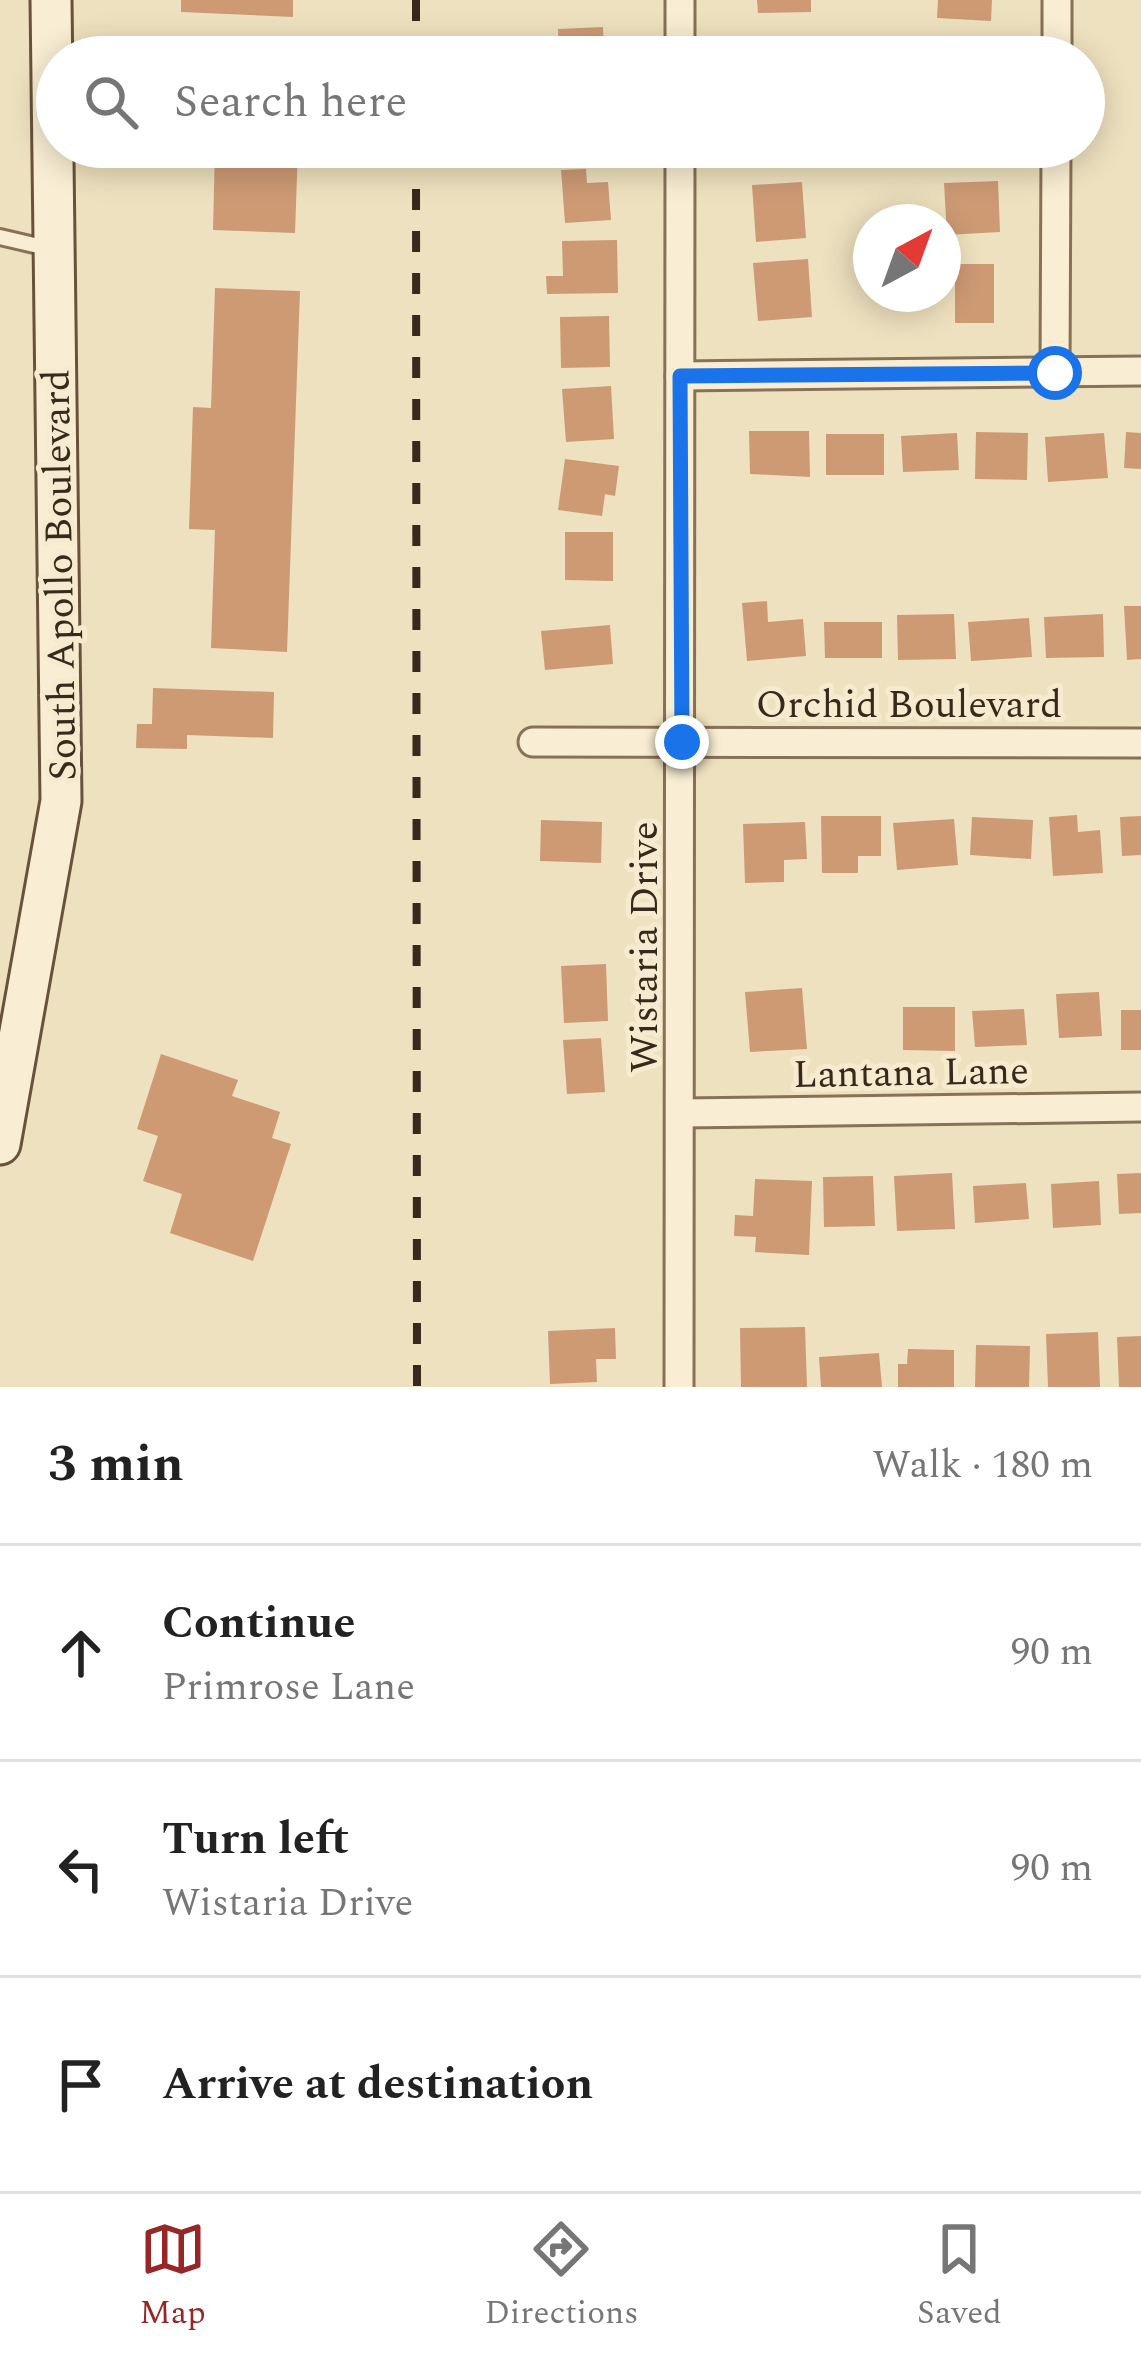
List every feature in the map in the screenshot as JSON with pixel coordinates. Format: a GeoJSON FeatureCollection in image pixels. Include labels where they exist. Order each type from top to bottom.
{"type":"FeatureCollection","features":[{"type":"Feature","properties":{"kind":"street","name":"South Apollo Boulevard"},"geometry":{"type":"LineString","coordinates":[[51,0],[51,36]]}},
{"type":"Feature","properties":{"kind":"street"},"geometry":{"type":"LineString","coordinates":[[680,0],[680,36]]}},
{"type":"Feature","properties":{"kind":"street"},"geometry":{"type":"LineString","coordinates":[[1057,0],[1057,36]]}},
{"type":"Feature","properties":{"kind":"street","name":"South Apollo Boulevard"},"geometry":{"type":"LineString","coordinates":[[0,1144],[61,800],[53,168]]}},
{"type":"Feature","properties":{"kind":"street","name":"Wistaria Drive"},"geometry":{"type":"LineString","coordinates":[[679,1387],[680,168]]}},
{"type":"Feature","properties":{"kind":"street"},"geometry":{"type":"LineString","coordinates":[[1055,373],[1056,168]]}},
{"type":"Feature","properties":{"kind":"street"},"geometry":{"type":"LineString","coordinates":[[680,376],[1141,371]]}},
{"type":"Feature","properties":{"kind":"street","name":"Orchid Boulevard"},"geometry":{"type":"LineString","coordinates":[[533,742],[1141,742]]}},
{"type":"Feature","properties":{"kind":"street","name":"Lantana Lane"},"geometry":{"type":"LineString","coordinates":[[682,1114],[1141,1107]]}},
{"type":"Feature","properties":{"kind":"lane"},"geometry":{"type":"LineString","coordinates":[[0,236],[54,250]]}},
{"type":"Feature","properties":{"kind":"building"},"geometry":{"type":"Polygon","coordinates":[[[181,0],[293,0],[293,17],[181,12],[181,0]]]}},
{"type":"Feature","properties":{"kind":"building"},"geometry":{"type":"Polygon","coordinates":[[[757,0],[811,0],[811,12],[758,13],[757,0]]]}},
{"type":"Feature","properties":{"kind":"building"},"geometry":{"type":"Polygon","coordinates":[[[938,0],[992,0],[991,21],[937,18],[938,0]]]}},
{"type":"Feature","properties":{"kind":"building"},"geometry":{"type":"Polygon","coordinates":[[[603,27],[603,36],[558,36],[558,29],[603,27]]]}},
{"type":"Feature","properties":{"kind":"building"},"geometry":{"type":"Polygon","coordinates":[[[214,168],[297,168],[295,233],[213,230],[214,168]]]}},
{"type":"Feature","properties":{"kind":"building"},"geometry":{"type":"Polygon","coordinates":[[[586,169],[587,183],[608,182],[611,220],[565,223],[561,170],[586,169]]]}},
{"type":"Feature","properties":{"kind":"building"},"geometry":{"type":"Polygon","coordinates":[[[998,181],[1000,232],[961,234],[961,204],[945,204],[944,183],[998,181]]]}},
{"type":"Feature","properties":{"kind":"building"},"geometry":{"type":"Polygon","coordinates":[[[802,182],[806,238],[756,242],[752,185],[802,182]]]}},
{"type":"Feature","properties":{"kind":"building"},"geometry":{"type":"Polygon","coordinates":[[[617,240],[618,293],[547,294],[546,276],[563,276],[562,241],[617,240]]]}},
{"type":"Feature","properties":{"kind":"building"},"geometry":{"type":"Polygon","coordinates":[[[808,259],[812,317],[758,321],[753,263],[808,259]]]}},
{"type":"Feature","properties":{"kind":"building"},"geometry":{"type":"Polygon","coordinates":[[[961,264],[994,264],[994,323],[955,323],[955,312],[961,312],[961,264]]]}},
{"type":"Feature","properties":{"kind":"building"},"geometry":{"type":"Polygon","coordinates":[[[215,288],[300,291],[287,652],[211,648],[215,530],[189,529],[193,407],[211,408],[215,288]]]}},
{"type":"Feature","properties":{"kind":"building"},"geometry":{"type":"Polygon","coordinates":[[[609,316],[610,367],[561,368],[560,317],[609,316]]]}},
{"type":"Feature","properties":{"kind":"building"},"geometry":{"type":"Polygon","coordinates":[[[611,386],[614,439],[566,442],[562,389],[611,386]]]}},
{"type":"Feature","properties":{"kind":"building"},"geometry":{"type":"Polygon","coordinates":[[[749,431],[809,431],[810,477],[750,474],[749,431]]]}},
{"type":"Feature","properties":{"kind":"building"},"geometry":{"type":"Polygon","coordinates":[[[976,432],[1028,433],[1027,480],[975,479],[976,432]]]}},
{"type":"Feature","properties":{"kind":"building"},"geometry":{"type":"Polygon","coordinates":[[[1126,432],[1141,433],[1141,469],[1124,468],[1126,432]]]}},
{"type":"Feature","properties":{"kind":"building"},"geometry":{"type":"Polygon","coordinates":[[[957,433],[959,470],[903,472],[901,436],[957,433]]]}},
{"type":"Feature","properties":{"kind":"building"},"geometry":{"type":"Polygon","coordinates":[[[1104,433],[1108,478],[1048,482],[1045,437],[1104,433]]]}},
{"type":"Feature","properties":{"kind":"building"},"geometry":{"type":"Polygon","coordinates":[[[826,434],[884,434],[884,475],[826,475],[826,434]]]}},
{"type":"Feature","properties":{"kind":"building"},"geometry":{"type":"Polygon","coordinates":[[[565,459],[619,466],[615,496],[605,494],[602,516],[558,510],[565,459]]]}},
{"type":"Feature","properties":{"kind":"building"},"geometry":{"type":"Polygon","coordinates":[[[565,532],[613,532],[613,581],[565,580],[565,532]]]}},
{"type":"Feature","properties":{"kind":"building"},"geometry":{"type":"Polygon","coordinates":[[[767,601],[768,622],[803,619],[806,656],[747,661],[742,603],[767,601]]]}},
{"type":"Feature","properties":{"kind":"building"},"geometry":{"type":"Polygon","coordinates":[[[1124,606],[1141,606],[1141,659],[1127,660],[1124,606]]]}},
{"type":"Feature","properties":{"kind":"building"},"geometry":{"type":"Polygon","coordinates":[[[954,614],[956,659],[898,660],[897,615],[954,614]]]}},
{"type":"Feature","properties":{"kind":"building"},"geometry":{"type":"Polygon","coordinates":[[[1103,614],[1104,657],[1046,658],[1044,617],[1103,614]]]}},
{"type":"Feature","properties":{"kind":"building"},"geometry":{"type":"Polygon","coordinates":[[[1029,618],[1032,657],[971,661],[968,622],[1029,618]]]}},
{"type":"Feature","properties":{"kind":"building"},"geometry":{"type":"Polygon","coordinates":[[[824,622],[882,622],[882,658],[825,658],[824,622]]]}},
{"type":"Feature","properties":{"kind":"building"},"geometry":{"type":"Polygon","coordinates":[[[610,625],[613,664],[545,670],[541,631],[610,625]]]}},
{"type":"Feature","properties":{"kind":"building"},"geometry":{"type":"Polygon","coordinates":[[[153,688],[274,692],[273,738],[187,735],[187,749],[136,748],[137,724],[152,724],[153,688]]]}},
{"type":"Feature","properties":{"kind":"building"},"geometry":{"type":"Polygon","coordinates":[[[1077,815],[1078,832],[1100,830],[1103,873],[1053,876],[1049,817],[1077,815]]]}},
{"type":"Feature","properties":{"kind":"building"},"geometry":{"type":"Polygon","coordinates":[[[821,816],[881,816],[881,856],[858,856],[858,873],[822,873],[821,816]]]}},
{"type":"Feature","properties":{"kind":"building"},"geometry":{"type":"Polygon","coordinates":[[[1141,816],[1141,855],[1122,856],[1120,817],[1141,816]]]}},
{"type":"Feature","properties":{"kind":"building"},"geometry":{"type":"Polygon","coordinates":[[[972,817],[1033,820],[1031,859],[970,855],[972,817]]]}},
{"type":"Feature","properties":{"kind":"building"},"geometry":{"type":"Polygon","coordinates":[[[954,819],[958,865],[897,870],[893,823],[954,819]]]}},
{"type":"Feature","properties":{"kind":"building"},"geometry":{"type":"Polygon","coordinates":[[[541,820],[602,822],[601,863],[540,861],[541,820]]]}},
{"type":"Feature","properties":{"kind":"building"},"geometry":{"type":"Polygon","coordinates":[[[805,822],[807,859],[784,860],[784,882],[745,883],[743,824],[805,822]]]}},
{"type":"Feature","properties":{"kind":"building"},"geometry":{"type":"Polygon","coordinates":[[[606,964],[608,1021],[564,1023],[561,966],[606,964]]]}},
{"type":"Feature","properties":{"kind":"building"},"geometry":{"type":"Polygon","coordinates":[[[802,988],[807,1049],[750,1052],[745,992],[802,988]]]}},
{"type":"Feature","properties":{"kind":"building"},"geometry":{"type":"Polygon","coordinates":[[[1099,992],[1102,1036],[1059,1038],[1056,994],[1099,992]]]}},
{"type":"Feature","properties":{"kind":"building"},"geometry":{"type":"Polygon","coordinates":[[[903,1007],[955,1007],[955,1051],[903,1050],[903,1007]]]}},
{"type":"Feature","properties":{"kind":"building"},"geometry":{"type":"Polygon","coordinates":[[[1024,1009],[1027,1045],[975,1047],[972,1011],[1024,1009]]]}},
{"type":"Feature","properties":{"kind":"building"},"geometry":{"type":"Polygon","coordinates":[[[1121,1010],[1141,1010],[1141,1050],[1121,1050],[1121,1010]]]}},
{"type":"Feature","properties":{"kind":"building"},"geometry":{"type":"Polygon","coordinates":[[[601,1038],[605,1092],[567,1094],[563,1040],[601,1038]]]}},
{"type":"Feature","properties":{"kind":"building"},"geometry":{"type":"Polygon","coordinates":[[[161,1054],[238,1080],[232,1096],[280,1112],[272,1138],[291,1144],[253,1261],[170,1233],[182,1194],[143,1181],[158,1136],[137,1129],[161,1054]]]}},
{"type":"Feature","properties":{"kind":"building"},"geometry":{"type":"Polygon","coordinates":[[[952,1173],[955,1229],[897,1231],[894,1176],[952,1173]]]}},
{"type":"Feature","properties":{"kind":"building"},"geometry":{"type":"Polygon","coordinates":[[[1141,1173],[1141,1213],[1119,1214],[1117,1174],[1141,1173]]]}},
{"type":"Feature","properties":{"kind":"building"},"geometry":{"type":"Polygon","coordinates":[[[873,1176],[875,1226],[824,1227],[823,1177],[873,1176]]]}},
{"type":"Feature","properties":{"kind":"building"},"geometry":{"type":"Polygon","coordinates":[[[755,1179],[812,1181],[809,1255],[755,1252],[756,1237],[734,1236],[735,1215],[753,1216],[755,1179]]]}},
{"type":"Feature","properties":{"kind":"building"},"geometry":{"type":"Polygon","coordinates":[[[1099,1181],[1101,1225],[1053,1228],[1051,1184],[1099,1181]]]}},
{"type":"Feature","properties":{"kind":"building"},"geometry":{"type":"Polygon","coordinates":[[[1026,1183],[1029,1219],[975,1223],[973,1186],[1026,1183]]]}},
{"type":"Feature","properties":{"kind":"building"},"geometry":{"type":"Polygon","coordinates":[[[805,1327],[807,1387],[741,1387],[740,1328],[805,1327]]]}},
{"type":"Feature","properties":{"kind":"building"},"geometry":{"type":"Polygon","coordinates":[[[615,1328],[616,1359],[596,1359],[597,1382],[550,1384],[548,1331],[615,1328]]]}},
{"type":"Feature","properties":{"kind":"building"},"geometry":{"type":"Polygon","coordinates":[[[1098,1332],[1100,1387],[1048,1387],[1046,1334],[1098,1332]]]}},
{"type":"Feature","properties":{"kind":"building"},"geometry":{"type":"Polygon","coordinates":[[[1141,1336],[1141,1387],[1119,1387],[1117,1337],[1141,1336]]]}},
{"type":"Feature","properties":{"kind":"building"},"geometry":{"type":"Polygon","coordinates":[[[976,1345],[1030,1346],[1029,1387],[975,1387],[976,1345]]]}},
{"type":"Feature","properties":{"kind":"building"},"geometry":{"type":"Polygon","coordinates":[[[908,1349],[954,1350],[954,1387],[898,1387],[898,1364],[907,1364],[908,1349]]]}},
{"type":"Feature","properties":{"kind":"building"},"geometry":{"type":"Polygon","coordinates":[[[879,1353],[882,1387],[821,1387],[819,1357],[879,1353]]]}},
{"type":"Feature","properties":{"kind":"railway"},"geometry":{"type":"LineString","coordinates":[[416,0],[416,36]]}},
{"type":"Feature","properties":{"kind":"railway"},"geometry":{"type":"LineString","coordinates":[[416,168],[417,1387]]}},
{"type":"Feature","properties":{"kind":"route"},"geometry":{"type":"LineString","coordinates":[[682,742],[680,376],[1055,373]]}}]}
